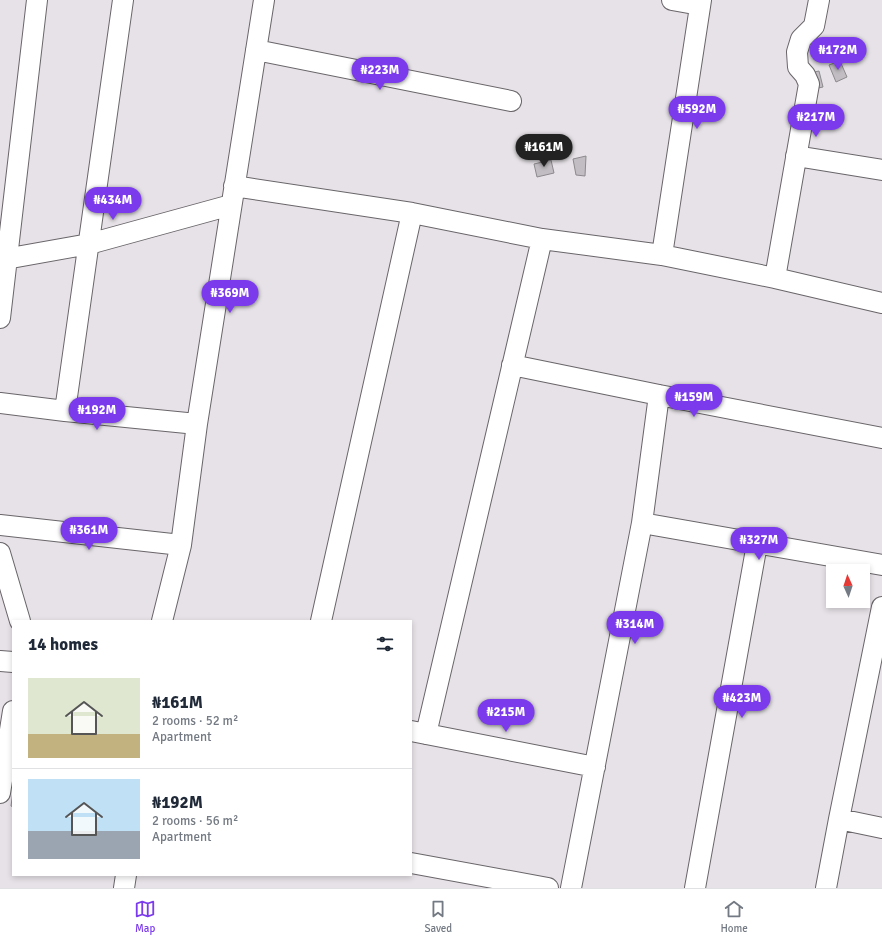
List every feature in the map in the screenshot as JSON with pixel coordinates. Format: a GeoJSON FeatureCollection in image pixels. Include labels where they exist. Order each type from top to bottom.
{"type":"FeatureCollection","features":[{"type":"Feature","properties":{"kind":"street"},"geometry":{"type":"LineString","coordinates":[[0,318],[3,260],[36,0]]}},
{"type":"Feature","properties":{"kind":"street"},"geometry":{"type":"LineString","coordinates":[[65,412],[123,0]]}},
{"type":"Feature","properties":{"kind":"street"},"geometry":{"type":"LineString","coordinates":[[162,620],[181,546],[197,424],[264,0]]}},
{"type":"Feature","properties":{"kind":"street"},"geometry":{"type":"LineString","coordinates":[[662,255],[700,3],[672,0]]}},
{"type":"Feature","properties":{"kind":"street"},"geometry":{"type":"LineString","coordinates":[[775,278],[809,84],[805,75],[798,67],[797,52],[801,39],[814,26],[819,0]]}},
{"type":"Feature","properties":{"kind":"street"},"geometry":{"type":"LineString","coordinates":[[256,50],[511,101]]}},
{"type":"Feature","properties":{"kind":"street"},"geometry":{"type":"LineString","coordinates":[[796,156],[882,170]]}},
{"type":"Feature","properties":{"kind":"street"},"geometry":{"type":"LineString","coordinates":[[3,260],[88,244],[232,196],[412,213],[542,239],[662,255],[775,278],[882,303]]}},
{"type":"Feature","properties":{"kind":"street"},"geometry":{"type":"LineString","coordinates":[[321,620],[412,213]]}},
{"type":"Feature","properties":{"kind":"street"},"geometry":{"type":"LineString","coordinates":[[542,239],[512,365],[419,733],[595,767]]}},
{"type":"Feature","properties":{"kind":"street"},"geometry":{"type":"LineString","coordinates":[[512,365],[882,438]]}},
{"type":"Feature","properties":{"kind":"street"},"geometry":{"type":"LineString","coordinates":[[571,888],[642,523],[659,395]]}},
{"type":"Feature","properties":{"kind":"street"},"geometry":{"type":"LineString","coordinates":[[0,403],[65,412],[197,424]]}},
{"type":"Feature","properties":{"kind":"street"},"geometry":{"type":"LineString","coordinates":[[642,523],[882,565]]}},
{"type":"Feature","properties":{"kind":"street"},"geometry":{"type":"LineString","coordinates":[[0,525],[181,546]]}},
{"type":"Feature","properties":{"kind":"street"},"geometry":{"type":"LineString","coordinates":[[694,888],[757,544]]}},
{"type":"Feature","properties":{"kind":"street"},"geometry":{"type":"LineString","coordinates":[[0,553],[20,620]]}},
{"type":"Feature","properties":{"kind":"street"},"geometry":{"type":"LineString","coordinates":[[826,888],[838,819],[882,607]]}},
{"type":"Feature","properties":{"kind":"street"},"geometry":{"type":"LineString","coordinates":[[0,661],[12,662]]}},
{"type":"Feature","properties":{"kind":"street"},"geometry":{"type":"LineString","coordinates":[[0,793],[12,717]]}},
{"type":"Feature","properties":{"kind":"street"},"geometry":{"type":"LineString","coordinates":[[838,819],[882,828]]}},
{"type":"Feature","properties":{"kind":"street"},"geometry":{"type":"LineString","coordinates":[[412,863],[548,888]]}},
{"type":"Feature","properties":{"kind":"street"},"geometry":{"type":"LineString","coordinates":[[124,888],[126,876]]}},
{"type":"Feature","properties":{"kind":"building"},"geometry":{"type":"Polygon","coordinates":[[[840,61],[847,77],[836,82],[829,65],[840,61]]]}},
{"type":"Feature","properties":{"kind":"building"},"geometry":{"type":"Polygon","coordinates":[[[819,71],[823,87],[814,89],[810,73],[819,71]]]}},
{"type":"Feature","properties":{"kind":"building"},"geometry":{"type":"Polygon","coordinates":[[[586,156],[585,176],[576,175],[573,159],[586,156]]]}},
{"type":"Feature","properties":{"kind":"building"},"geometry":{"type":"Polygon","coordinates":[[[551,160],[554,173],[537,177],[534,164],[551,160]]]}}]}
